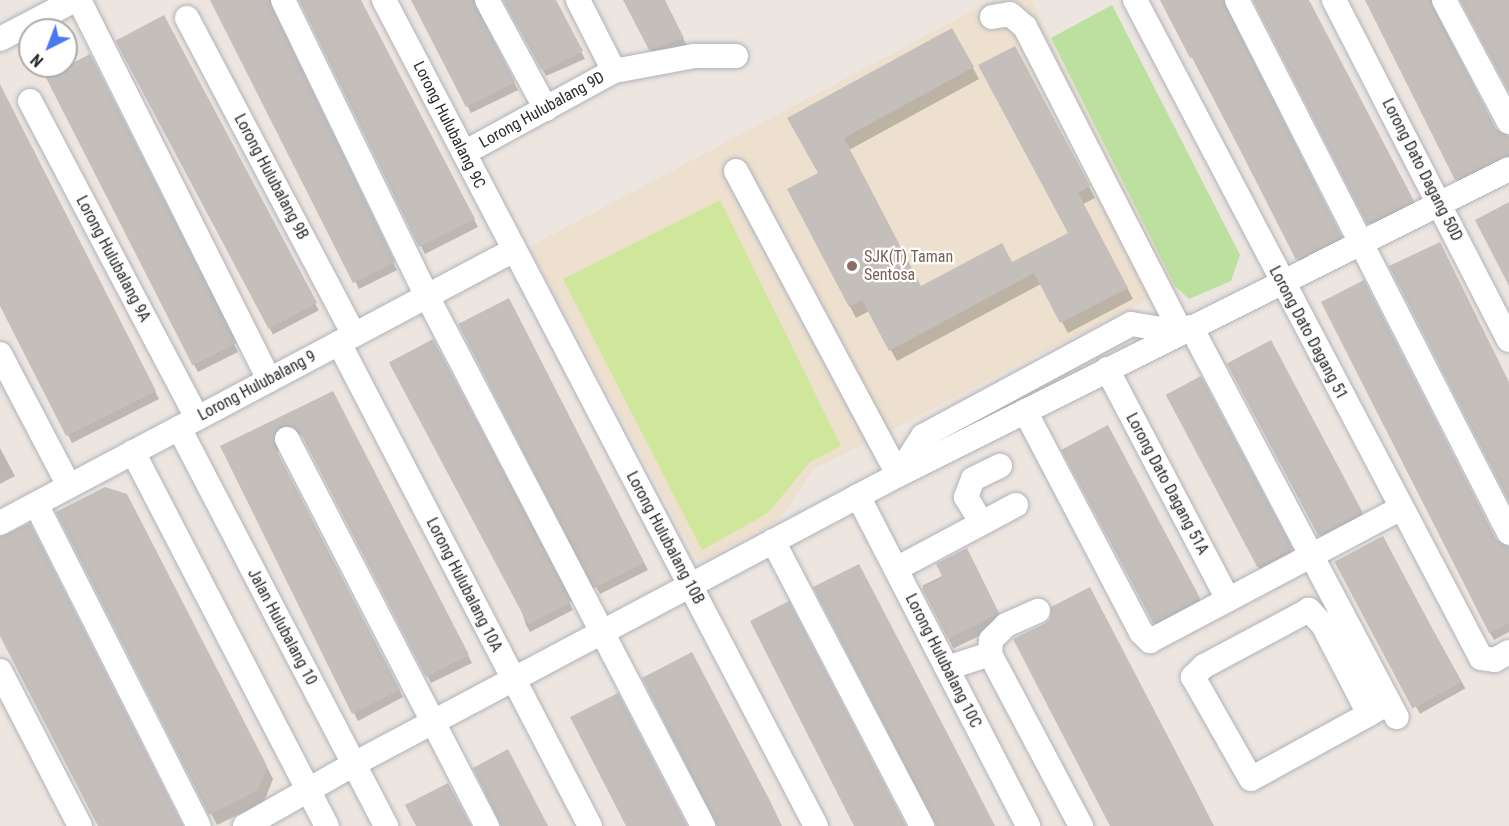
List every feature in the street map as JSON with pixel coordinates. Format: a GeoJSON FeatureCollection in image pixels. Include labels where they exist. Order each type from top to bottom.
{"type":"FeatureCollection","features":[{"type":"Feature","properties":{"kind":"street"},"geometry":{"type":"LineString","coordinates":[[0,39],[77,0],[269,380]]}},
{"type":"Feature","properties":{"kind":"street"},"geometry":{"type":"LineString","coordinates":[[283,0],[427,296],[703,826]]}},
{"type":"Feature","properties":{"kind":"street","name":"Lorong Hulubalang 9C"},"geometry":{"type":"LineString","coordinates":[[384,0],[514,250]]}},
{"type":"Feature","properties":{"kind":"street"},"geometry":{"type":"LineString","coordinates":[[487,0],[546,109]]}},
{"type":"Feature","properties":{"kind":"street","name":"Lorong Hulubalang 9D"},"geometry":{"type":"LineString","coordinates":[[464,153],[614,71],[578,0]]}},
{"type":"Feature","properties":{"kind":"street","name":"Lorong Dato Dagang 51"},"geometry":{"type":"LineString","coordinates":[[1135,0],[1281,284],[1481,658],[1487,661],[1509,652]]}},
{"type":"Feature","properties":{"kind":"street"},"geometry":{"type":"LineString","coordinates":[[1237,0],[1364,244],[1509,533]]}},
{"type":"Feature","properties":{"kind":"street","name":"Lorong Dato Dagang 50D"},"geometry":{"type":"LineString","coordinates":[[1334,0],[1509,340]]}},
{"type":"Feature","properties":{"kind":"street"},"geometry":{"type":"LineString","coordinates":[[1444,0],[1509,122]]}},
{"type":"Feature","properties":{"kind":"street"},"geometry":{"type":"LineString","coordinates":[[992,17],[1010,14],[1025,27],[1310,555],[1385,711]]}},
{"type":"Feature","properties":{"kind":"street","name":"Lorong Hulubalang 9B"},"geometry":{"type":"LineString","coordinates":[[187,18],[346,339]]}},
{"type":"Feature","properties":{"kind":"street"},"geometry":{"type":"LineString","coordinates":[[614,71],[694,56],[736,56]]}},
{"type":"Feature","properties":{"kind":"street","name":"Lorong Hulubalang 9A"},"geometry":{"type":"LineString","coordinates":[[30,101],[188,423]]}},
{"type":"Feature","properties":{"kind":"street"},"geometry":{"type":"LineString","coordinates":[[245,826],[432,722],[898,475],[1186,329],[1364,244],[1509,169]]}},
{"type":"Feature","properties":{"kind":"street"},"geometry":{"type":"LineString","coordinates":[[736,171],[898,475]]}},
{"type":"Feature","properties":{"kind":"street","name":"Lorong Hulubalang 9"},"geometry":{"type":"LineString","coordinates":[[0,523],[514,250]]}},
{"type":"Feature","properties":{"kind":"street","name":"Lorong Hulubalang 10B"},"geometry":{"type":"LineString","coordinates":[[514,250],[816,826]]}},
{"type":"Feature","properties":{"kind":"street"},"geometry":{"type":"LineString","coordinates":[[898,475],[923,436],[1131,324],[1186,329]]}},
{"type":"Feature","properties":{"kind":"street","name":"Lorong Hulubalang 10A"},"geometry":{"type":"LineString","coordinates":[[346,339],[513,679],[591,826]]}},
{"type":"Feature","properties":{"kind":"street"},"geometry":{"type":"LineString","coordinates":[[0,354],[69,486]]}},
{"type":"Feature","properties":{"kind":"street","name":"Lorong Dato Dagang 51A"},"geometry":{"type":"LineString","coordinates":[[1107,369],[1228,599]]}},
{"type":"Feature","properties":{"kind":"street"},"geometry":{"type":"LineString","coordinates":[[1025,411],[1141,632],[1150,641],[1401,508]]}},
{"type":"Feature","properties":{"kind":"street","name":"Jalan Hulubalang 10"},"geometry":{"type":"LineString","coordinates":[[188,423],[386,826]]}},
{"type":"Feature","properties":{"kind":"street"},"geometry":{"type":"LineString","coordinates":[[287,439],[487,826]]}},
{"type":"Feature","properties":{"kind":"street"},"geometry":{"type":"LineString","coordinates":[[133,452],[327,826]]}},
{"type":"Feature","properties":{"kind":"street"},"geometry":{"type":"LineString","coordinates":[[981,522],[966,497],[973,479],[1000,466]]}},
{"type":"Feature","properties":{"kind":"street","name":"Lorong Hulubalang 10C"},"geometry":{"type":"LineString","coordinates":[[858,496],[1028,826]]}},
{"type":"Feature","properties":{"kind":"street"},"geometry":{"type":"LineString","coordinates":[[36,504],[199,826]]}},
{"type":"Feature","properties":{"kind":"street"},"geometry":{"type":"LineString","coordinates":[[896,569],[1016,505]]}},
{"type":"Feature","properties":{"kind":"street"},"geometry":{"type":"LineString","coordinates":[[773,542],[922,826]]}},
{"type":"Feature","properties":{"kind":"street"},"geometry":{"type":"LineString","coordinates":[[1309,610],[1323,625],[1385,711],[1251,779],[1193,677],[1204,666],[1309,610]]}},
{"type":"Feature","properties":{"kind":"street"},"geometry":{"type":"LineString","coordinates":[[1038,611],[1006,626],[991,640],[990,654],[1081,826]]}},
{"type":"Feature","properties":{"kind":"street"},"geometry":{"type":"LineString","coordinates":[[947,668],[990,654]]}},
{"type":"Feature","properties":{"kind":"street"},"geometry":{"type":"LineString","coordinates":[[0,671],[80,826]]}},
{"type":"Feature","properties":{"kind":"shaded area","name":"SJK(T) Taman Sentosa"},"geometry":{"type":"Polygon","coordinates":[[[993,0],[1031,0],[1175,286],[814,469],[779,520],[699,563],[529,247],[993,0]]]}},
{"type":"Feature","properties":{"kind":"green space"},"geometry":{"type":"Polygon","coordinates":[[[1112,5],[1240,255],[1231,281],[1189,299],[1175,286],[1051,38],[1112,5]]]}},
{"type":"Feature","properties":{"kind":"green space"},"geometry":{"type":"Polygon","coordinates":[[[720,200],[841,446],[810,462],[768,513],[702,550],[563,279],[720,200]]]}},
{"type":"Feature","properties":{"kind":"building"},"geometry":{"type":"Polygon","coordinates":[[[210,0],[269,0],[395,262],[353,283],[210,0]]]}},
{"type":"Feature","properties":{"kind":"building"},"geometry":{"type":"Polygon","coordinates":[[[299,0],[361,0],[475,219],[419,247],[299,0]]]}},
{"type":"Feature","properties":{"kind":"building"},"geometry":{"type":"Polygon","coordinates":[[[411,0],[473,0],[515,82],[466,107],[411,0]]]}},
{"type":"Feature","properties":{"kind":"building"},"geometry":{"type":"Polygon","coordinates":[[[503,0],[556,0],[583,51],[546,70],[541,69],[503,0]]]}},
{"type":"Feature","properties":{"kind":"building"},"geometry":{"type":"Polygon","coordinates":[[[623,0],[665,0],[684,38],[649,50],[623,0]]]}},
{"type":"Feature","properties":{"kind":"building"},"geometry":{"type":"Polygon","coordinates":[[[1160,0],[1223,0],[1342,237],[1296,260],[1193,57],[1190,58],[1160,0]]]}},
{"type":"Feature","properties":{"kind":"building"},"geometry":{"type":"Polygon","coordinates":[[[1253,0],[1309,0],[1414,201],[1367,224],[1253,0]]]}},
{"type":"Feature","properties":{"kind":"building"},"geometry":{"type":"Polygon","coordinates":[[[1365,0],[1430,0],[1496,129],[1509,136],[1509,155],[1455,180],[1365,0]]]}},
{"type":"Feature","properties":{"kind":"building"},"geometry":{"type":"Polygon","coordinates":[[[1460,0],[1509,0],[1509,92],[1460,0]]]}},
{"type":"Feature","properties":{"kind":"building"},"geometry":{"type":"Polygon","coordinates":[[[164,15],[317,303],[268,329],[115,41],[164,15]]]}},
{"type":"Feature","properties":{"kind":"building"},"geometry":{"type":"Polygon","coordinates":[[[952,28],[974,67],[844,138],[921,286],[1002,243],[1012,262],[1068,233],[978,65],[1015,46],[1090,186],[1078,193],[1128,288],[1060,323],[1034,273],[889,351],[862,300],[849,307],[787,189],[818,173],[787,118],[952,28]]]}},
{"type":"Feature","properties":{"kind":"building"},"geometry":{"type":"Polygon","coordinates":[[[90,54],[237,343],[193,365],[46,78],[78,78],[78,60],[90,54]]]}},
{"type":"Feature","properties":{"kind":"building"},"geometry":{"type":"Polygon","coordinates":[[[0,84],[156,391],[66,436],[0,306],[0,84]]]}},
{"type":"Feature","properties":{"kind":"building"},"geometry":{"type":"Polygon","coordinates":[[[1509,202],[1509,286],[1475,220],[1509,202]]]}},
{"type":"Feature","properties":{"kind":"building"},"geometry":{"type":"Polygon","coordinates":[[[1440,242],[1509,382],[1509,502],[1389,266],[1440,242]]]}},
{"type":"Feature","properties":{"kind":"building"},"geometry":{"type":"Polygon","coordinates":[[[1364,280],[1496,539],[1509,547],[1509,623],[1489,633],[1321,302],[1364,280]]]}},
{"type":"Feature","properties":{"kind":"building"},"geometry":{"type":"Polygon","coordinates":[[[509,298],[644,563],[593,589],[458,324],[509,298]]]}},
{"type":"Feature","properties":{"kind":"building"},"geometry":{"type":"Polygon","coordinates":[[[433,339],[572,601],[528,625],[389,362],[433,339]]]}},
{"type":"Feature","properties":{"kind":"building"},"geometry":{"type":"Polygon","coordinates":[[[1271,340],[1363,512],[1318,536],[1227,363],[1271,340]]]}},
{"type":"Feature","properties":{"kind":"building"},"geometry":{"type":"Polygon","coordinates":[[[1201,376],[1293,548],[1257,567],[1166,395],[1201,376]]]}},
{"type":"Feature","properties":{"kind":"building"},"geometry":{"type":"Polygon","coordinates":[[[333,391],[469,655],[426,677],[300,432],[294,427],[281,426],[275,432],[274,446],[400,690],[352,714],[220,446],[333,391]]]}},
{"type":"Feature","properties":{"kind":"building"},"geometry":{"type":"Polygon","coordinates":[[[1108,425],[1200,598],[1153,623],[1061,450],[1108,425]]]}},
{"type":"Feature","properties":{"kind":"building"},"geometry":{"type":"Polygon","coordinates":[[[105,487],[127,494],[267,766],[258,790],[209,815],[56,512],[105,487]]]}},
{"type":"Feature","properties":{"kind":"building"},"geometry":{"type":"Polygon","coordinates":[[[30,523],[183,826],[98,826],[0,636],[0,537],[30,523]]]}},
{"type":"Feature","properties":{"kind":"building"},"geometry":{"type":"Polygon","coordinates":[[[1383,536],[1461,683],[1412,708],[1334,562],[1383,536]]]}},
{"type":"Feature","properties":{"kind":"building"},"geometry":{"type":"Polygon","coordinates":[[[967,548],[999,613],[948,639],[922,588],[943,578],[936,564],[967,548]]]}},
{"type":"Feature","properties":{"kind":"building"},"geometry":{"type":"Polygon","coordinates":[[[859,564],[995,826],[936,826],[813,587],[859,564]]]}},
{"type":"Feature","properties":{"kind":"building"},"geometry":{"type":"Polygon","coordinates":[[[1090,587],[1214,826],[1110,826],[1013,639],[1050,619],[1051,607],[1090,587]]]}},
{"type":"Feature","properties":{"kind":"building"},"geometry":{"type":"Polygon","coordinates":[[[789,601],[906,826],[854,826],[750,621],[789,601]]]}},
{"type":"Feature","properties":{"kind":"building"},"geometry":{"type":"Polygon","coordinates":[[[692,652],[782,826],[717,826],[642,678],[692,652]]]}},
{"type":"Feature","properties":{"kind":"building"},"geometry":{"type":"Polygon","coordinates":[[[618,693],[687,826],[626,826],[570,717],[618,693]]]}},
{"type":"Feature","properties":{"kind":"building"},"geometry":{"type":"Polygon","coordinates":[[[508,749],[548,826],[501,826],[473,768],[508,749]]]}},
{"type":"Feature","properties":{"kind":"building"},"geometry":{"type":"Polygon","coordinates":[[[448,783],[471,826],[416,826],[405,805],[448,783]]]}},
{"type":"Feature","properties":{"kind":"place","name":"SJK(T) Taman Sentosa"},"geometry":{"type":"Point","coordinates":[852,266]}}]}
